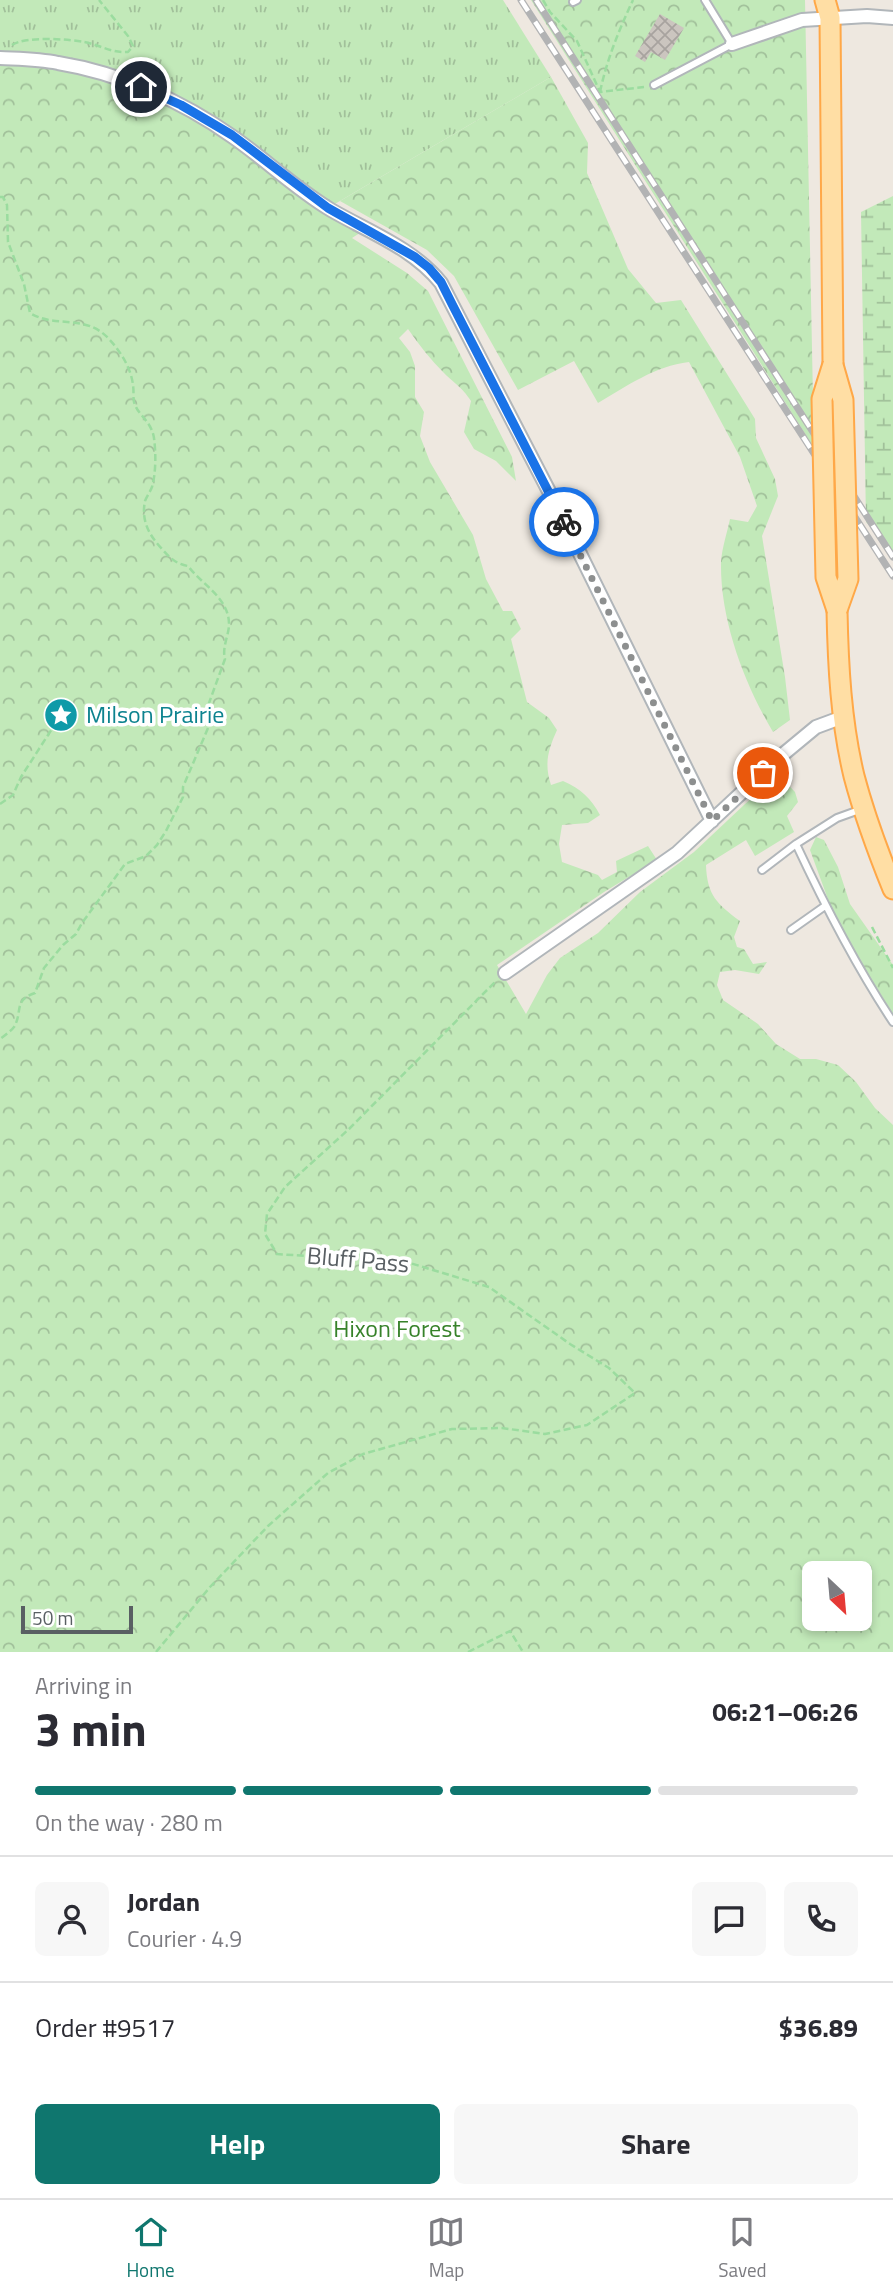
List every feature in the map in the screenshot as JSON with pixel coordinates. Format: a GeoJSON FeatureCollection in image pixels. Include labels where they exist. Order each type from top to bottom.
{"type":"FeatureCollection","features":[{"type":"Feature","properties":{"kind":"main road"},"geometry":{"type":"LineString","coordinates":[[830,6],[833,365],[822,399],[826,577],[837,610],[844,717],[855,778],[893,889]]}},
{"type":"Feature","properties":{"kind":"street"},"geometry":{"type":"LineString","coordinates":[[732,44],[802,20],[830,6],[867,16],[893,18]]}},
{"type":"Feature","properties":{"kind":"street"},"geometry":{"type":"LineString","coordinates":[[0,58],[58,62],[109,75],[181,105],[232,135],[328,208],[390,242],[429,268],[441,282],[554,501],[712,821]]}},
{"type":"Feature","properties":{"kind":"street"},"geometry":{"type":"LineString","coordinates":[[505,973],[677,853],[781,755],[816,727],[844,717]]}},
{"type":"Feature","properties":{"kind":"lane"},"geometry":{"type":"LineString","coordinates":[[654,85],[732,44],[705,0]]}},
{"type":"Feature","properties":{"kind":"lane"},"geometry":{"type":"LineString","coordinates":[[762,870],[837,818],[864,808]]}},
{"type":"Feature","properties":{"kind":"lane"},"geometry":{"type":"LineString","coordinates":[[796,844],[866,982],[893,1022]]}},
{"type":"Feature","properties":{"kind":"lane"},"geometry":{"type":"LineString","coordinates":[[791,930],[825,905]]}},
{"type":"Feature","properties":{"kind":"path"},"geometry":{"type":"LineString","coordinates":[[10,47],[20,40],[62,40],[85,42],[114,53],[128,52],[134,46],[99,0]]}},
{"type":"Feature","properties":{"kind":"path"},"geometry":{"type":"LineString","coordinates":[[543,0],[550,12],[578,41],[600,92]]}},
{"type":"Feature","properties":{"kind":"path"},"geometry":{"type":"LineString","coordinates":[[600,92],[618,32],[633,0]]}},
{"type":"Feature","properties":{"kind":"path"},"geometry":{"type":"LineString","coordinates":[[600,92],[654,85]]}},
{"type":"Feature","properties":{"kind":"path"},"geometry":{"type":"LineString","coordinates":[[0,197],[3,197],[7,205],[8,242],[24,284],[30,313],[39,319],[85,323],[99,329],[125,359],[133,383],[134,403],[148,420],[154,438],[154,477],[146,498],[146,527],[178,565],[188,566],[199,581],[214,591],[227,613],[229,624],[223,653],[225,659],[205,714],[208,728],[183,787],[183,797],[166,831],[146,856],[125,864],[76,934],[44,968],[35,993],[26,996],[18,1007],[13,1027],[0,1039]]}},
{"type":"Feature","properties":{"kind":"path"},"geometry":{"type":"LineString","coordinates":[[0,804],[13,795],[21,777],[57,721]]}},
{"type":"Feature","properties":{"kind":"path"},"geometry":{"type":"LineString","coordinates":[[872,927],[893,968]]}},
{"type":"Feature","properties":{"kind":"path","name":"Bluff Pass"},"geometry":{"type":"LineString","coordinates":[[156,1652],[210,1587],[276,1517],[328,1474],[363,1454],[452,1429],[502,1428],[545,1434],[587,1425],[635,1393],[609,1368],[489,1287],[410,1264],[277,1254],[265,1234],[267,1214],[285,1187],[349,1129],[505,973]]}},
{"type":"Feature","properties":{"kind":"path"},"geometry":{"type":"LineString","coordinates":[[468,1652],[510,1631],[523,1652]]}},
{"type":"Feature","properties":{"kind":"green space"},"geometry":{"type":"Polygon","coordinates":[[[0,0],[503,0],[551,77],[328,208],[0,58],[0,0]]]}},
{"type":"Feature","properties":{"kind":"green space"},"geometry":{"type":"Polygon","coordinates":[[[531,0],[805,0],[814,448],[531,0]]]}},
{"type":"Feature","properties":{"kind":"green space","name":"Hixon Forest"},"geometry":{"type":"Polygon","coordinates":[[[0,58],[58,62],[181,105],[366,229],[352,238],[407,273],[428,291],[512,457],[516,481],[496,461],[474,449],[464,432],[471,401],[434,363],[408,329],[399,338],[410,352],[415,366],[415,397],[424,412],[420,436],[430,462],[473,535],[486,579],[503,611],[512,611],[521,629],[511,639],[527,702],[549,718],[557,730],[548,757],[551,785],[563,781],[575,787],[589,799],[600,815],[588,823],[562,825],[559,844],[562,862],[598,875],[602,880],[617,872],[616,861],[648,846],[657,860],[604,892],[497,965],[526,1014],[547,975],[560,958],[598,933],[640,892],[694,852],[779,775],[795,792],[798,802],[787,816],[794,832],[755,856],[746,840],[706,865],[708,884],[715,898],[740,921],[734,937],[737,947],[744,949],[753,964],[767,962],[759,974],[735,970],[720,972],[717,985],[723,1000],[758,1024],[776,1044],[800,1059],[816,1059],[838,1065],[893,1125],[893,1652],[0,1652],[0,58]]]}},
{"type":"Feature","properties":{"kind":"green space"},"geometry":{"type":"Polygon","coordinates":[[[551,77],[588,143],[587,173],[628,269],[656,303],[681,300],[755,419],[756,438],[775,479],[778,496],[762,536],[790,720],[773,732],[752,693],[736,650],[729,628],[722,584],[721,562],[730,519],[748,522],[757,506],[740,457],[689,362],[653,372],[598,403],[574,361],[518,390],[454,276],[427,250],[340,201],[551,77]]]}},
{"type":"Feature","properties":{"kind":"green space"},"geometry":{"type":"Polygon","coordinates":[[[893,196],[893,551],[866,522],[861,212],[893,196]]]}},
{"type":"Feature","properties":{"kind":"green space"},"geometry":{"type":"Polygon","coordinates":[[[816,837],[824,840],[838,867],[850,904],[893,965],[893,1014],[837,924],[810,850],[816,837]]]}},
{"type":"Feature","properties":{"kind":"building"},"geometry":{"type":"Polygon","coordinates":[[[660,14],[684,28],[665,60],[651,52],[645,62],[635,56],[660,14]]]}},
{"type":"Feature","properties":{"kind":"railway"},"geometry":{"type":"LineString","coordinates":[[521,0],[893,576]]}},
{"type":"Feature","properties":{"kind":"railway"},"geometry":{"type":"LineString","coordinates":[[536,0],[893,557]]}},
{"type":"Feature","properties":{"kind":"way so far"},"geometry":{"type":"LineString","coordinates":[[564,522],[712,821],[763,773]]}},
{"type":"Feature","properties":{"kind":"place","name":"Milson Prairie"},"geometry":{"type":"Point","coordinates":[61,715]}},
{"type":"Feature","properties":{"kind":"route"},"geometry":{"type":"LineString","coordinates":[[141,87],[181,105],[232,135],[328,208],[390,242],[429,268],[441,282],[564,522]]}}]}
